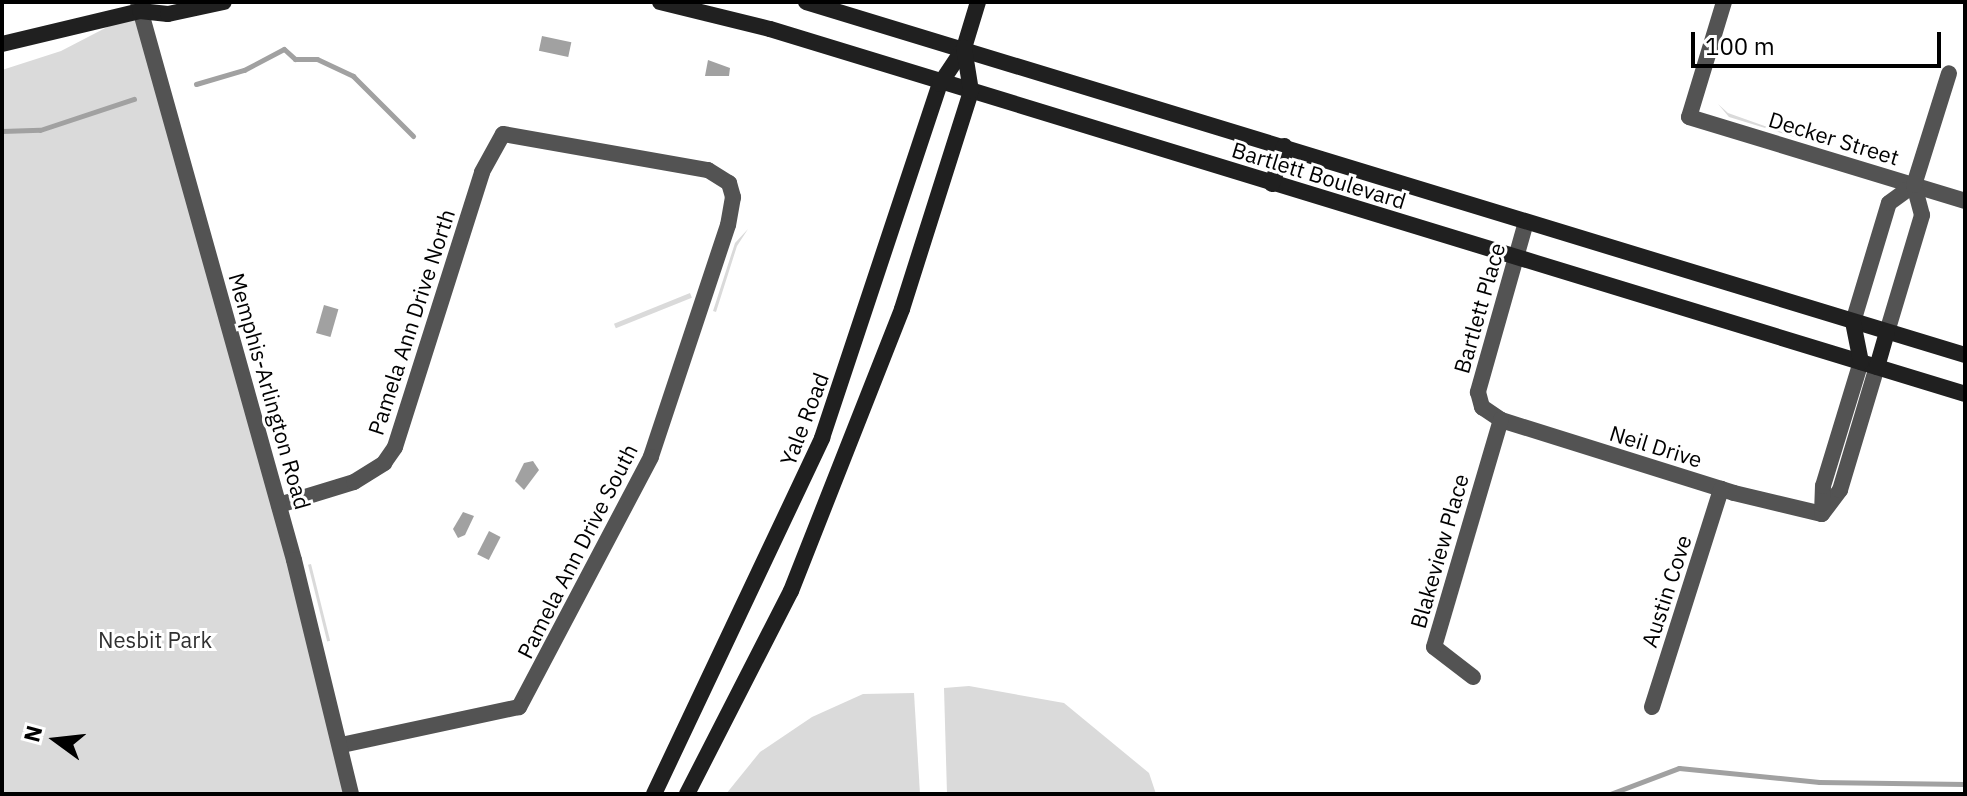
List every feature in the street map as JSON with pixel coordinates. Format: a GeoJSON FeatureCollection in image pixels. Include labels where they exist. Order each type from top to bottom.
{"type":"FeatureCollection","features":[{"type":"Feature","properties":{"kind":"main road"},"geometry":{"type":"LineString","coordinates":[[2,44],[142,5],[168,14],[224,2]]}},
{"type":"Feature","properties":{"kind":"main road","name":"Bartlett Boulevard"},"geometry":{"type":"LineString","coordinates":[[660,2],[770,29],[940,84],[1965,394]]}},
{"type":"Feature","properties":{"kind":"main road","name":"Bartlett Boulevard"},"geometry":{"type":"LineString","coordinates":[[806,2],[1965,355]]}},
{"type":"Feature","properties":{"kind":"main road","name":"Yale Road"},"geometry":{"type":"LineString","coordinates":[[654,794],[822,438],[940,84],[964,48],[978,2]]}},
{"type":"Feature","properties":{"kind":"main road","name":"Yale Road"},"geometry":{"type":"LineString","coordinates":[[687,794],[791,591],[848,454],[902,309],[971,91],[964,48]]}},
{"type":"Feature","properties":{"kind":"main road"},"geometry":{"type":"LineString","coordinates":[[1272,184],[1284,146]]}},
{"type":"Feature","properties":{"kind":"main road"},"geometry":{"type":"LineString","coordinates":[[1853,322],[1869,365]]}},
{"type":"Feature","properties":{"kind":"main road"},"geometry":{"type":"LineString","coordinates":[[1869,365],[1887,332]]}},
{"type":"Feature","properties":{"kind":"street","name":"Decker Street"},"geometry":{"type":"LineString","coordinates":[[1724,2],[1689,117],[1965,201]]}},
{"type":"Feature","properties":{"kind":"street","name":"Memphis-Arlington Road"},"geometry":{"type":"LineString","coordinates":[[142,5],[279,505],[351,794]]}},
{"type":"Feature","properties":{"kind":"street"},"geometry":{"type":"LineString","coordinates":[[1887,332],[1922,215],[1914,185],[1949,73]]}},
{"type":"Feature","properties":{"kind":"street","name":"Pamela Ann Drive North"},"geometry":{"type":"LineString","coordinates":[[279,505],[354,482],[384,463],[395,447],[482,172],[503,134]]}},
{"type":"Feature","properties":{"kind":"street","name":"Pamela Ann Drive South"},"geometry":{"type":"LineString","coordinates":[[341,745],[525,713],[651,457],[728,225],[732,190],[723,177],[708,170],[503,134]]}},
{"type":"Feature","properties":{"kind":"street"},"geometry":{"type":"LineString","coordinates":[[1853,322],[1889,203],[1914,185]]}},
{"type":"Feature","properties":{"kind":"street","name":"Bartlett Place"},"geometry":{"type":"LineString","coordinates":[[1482,407],[1478,392],[1526,222]]}},
{"type":"Feature","properties":{"kind":"street","name":"Neil Drive"},"geometry":{"type":"LineString","coordinates":[[1482,407],[1501,420],[1721,489],[1822,514],[1840,490],[1869,365]]}},
{"type":"Feature","properties":{"kind":"street","name":"Blakeview Place"},"geometry":{"type":"LineString","coordinates":[[1473,677],[1434,647],[1501,420]]}},
{"type":"Feature","properties":{"kind":"street","name":"Austin Cove"},"geometry":{"type":"LineString","coordinates":[[1652,707],[1721,489]]}},
{"type":"Feature","properties":{"kind":"green space","name":"Nesbit Park"},"geometry":{"type":"Polygon","coordinates":[[[142,9],[351,794],[2,794],[2,70],[61,51],[142,9]]]}},
{"type":"Feature","properties":{"kind":"green space"},"geometry":{"type":"Polygon","coordinates":[[[1718,104],[1728,113],[1798,138],[1729,117],[1718,104]]]}},
{"type":"Feature","properties":{"kind":"green space"},"geometry":{"type":"Polygon","coordinates":[[[748,229],[737,246],[716,312],[713,311],[735,243],[748,229]]]}},
{"type":"Feature","properties":{"kind":"green space"},"geometry":{"type":"Polygon","coordinates":[[[690,293],[692,298],[616,328],[614,324],[690,293]]]}},
{"type":"Feature","properties":{"kind":"green space"},"geometry":{"type":"Polygon","coordinates":[[[311,564],[330,641],[327,641],[308,565],[311,564]]]}},
{"type":"Feature","properties":{"kind":"green space"},"geometry":{"type":"Polygon","coordinates":[[[969,686],[1064,703],[1149,773],[1156,794],[947,794],[944,688],[969,686]]]}},
{"type":"Feature","properties":{"kind":"green space"},"geometry":{"type":"Polygon","coordinates":[[[914,693],[920,794],[726,794],[760,752],[812,717],[863,694],[914,693]]]}},
{"type":"Feature","properties":{"kind":"shaded area"},"geometry":{"type":"Polygon","coordinates":[[[542,36],[571,42],[568,57],[539,51],[542,36]]]}},
{"type":"Feature","properties":{"kind":"shaded area"},"geometry":{"type":"Polygon","coordinates":[[[708,60],[730,68],[729,76],[705,76],[708,60]]]}},
{"type":"Feature","properties":{"kind":"shaded area"},"geometry":{"type":"Polygon","coordinates":[[[324,305],[338,309],[330,337],[316,333],[324,305]]]}},
{"type":"Feature","properties":{"kind":"shaded area"},"geometry":{"type":"Polygon","coordinates":[[[533,461],[539,470],[524,490],[515,481],[524,463],[533,461]]]}},
{"type":"Feature","properties":{"kind":"shaded area"},"geometry":{"type":"Polygon","coordinates":[[[463,512],[474,516],[465,535],[458,538],[453,529],[463,512]]]}},
{"type":"Feature","properties":{"kind":"shaded area"},"geometry":{"type":"Polygon","coordinates":[[[489,531],[501,537],[489,560],[477,554],[489,531]]]}},
{"type":"Feature","properties":{"kind":"waterway"},"geometry":{"type":"LineString","coordinates":[[196,84],[244,70],[284,49],[295,59],[317,59],[353,76],[413,136]]}},
{"type":"Feature","properties":{"kind":"waterway"},"geometry":{"type":"LineString","coordinates":[[2,131],[40,130],[134,99]]}},
{"type":"Feature","properties":{"kind":"waterway"},"geometry":{"type":"LineString","coordinates":[[1610,794],[1679,768],[1819,782],[1965,784]]}}]}
